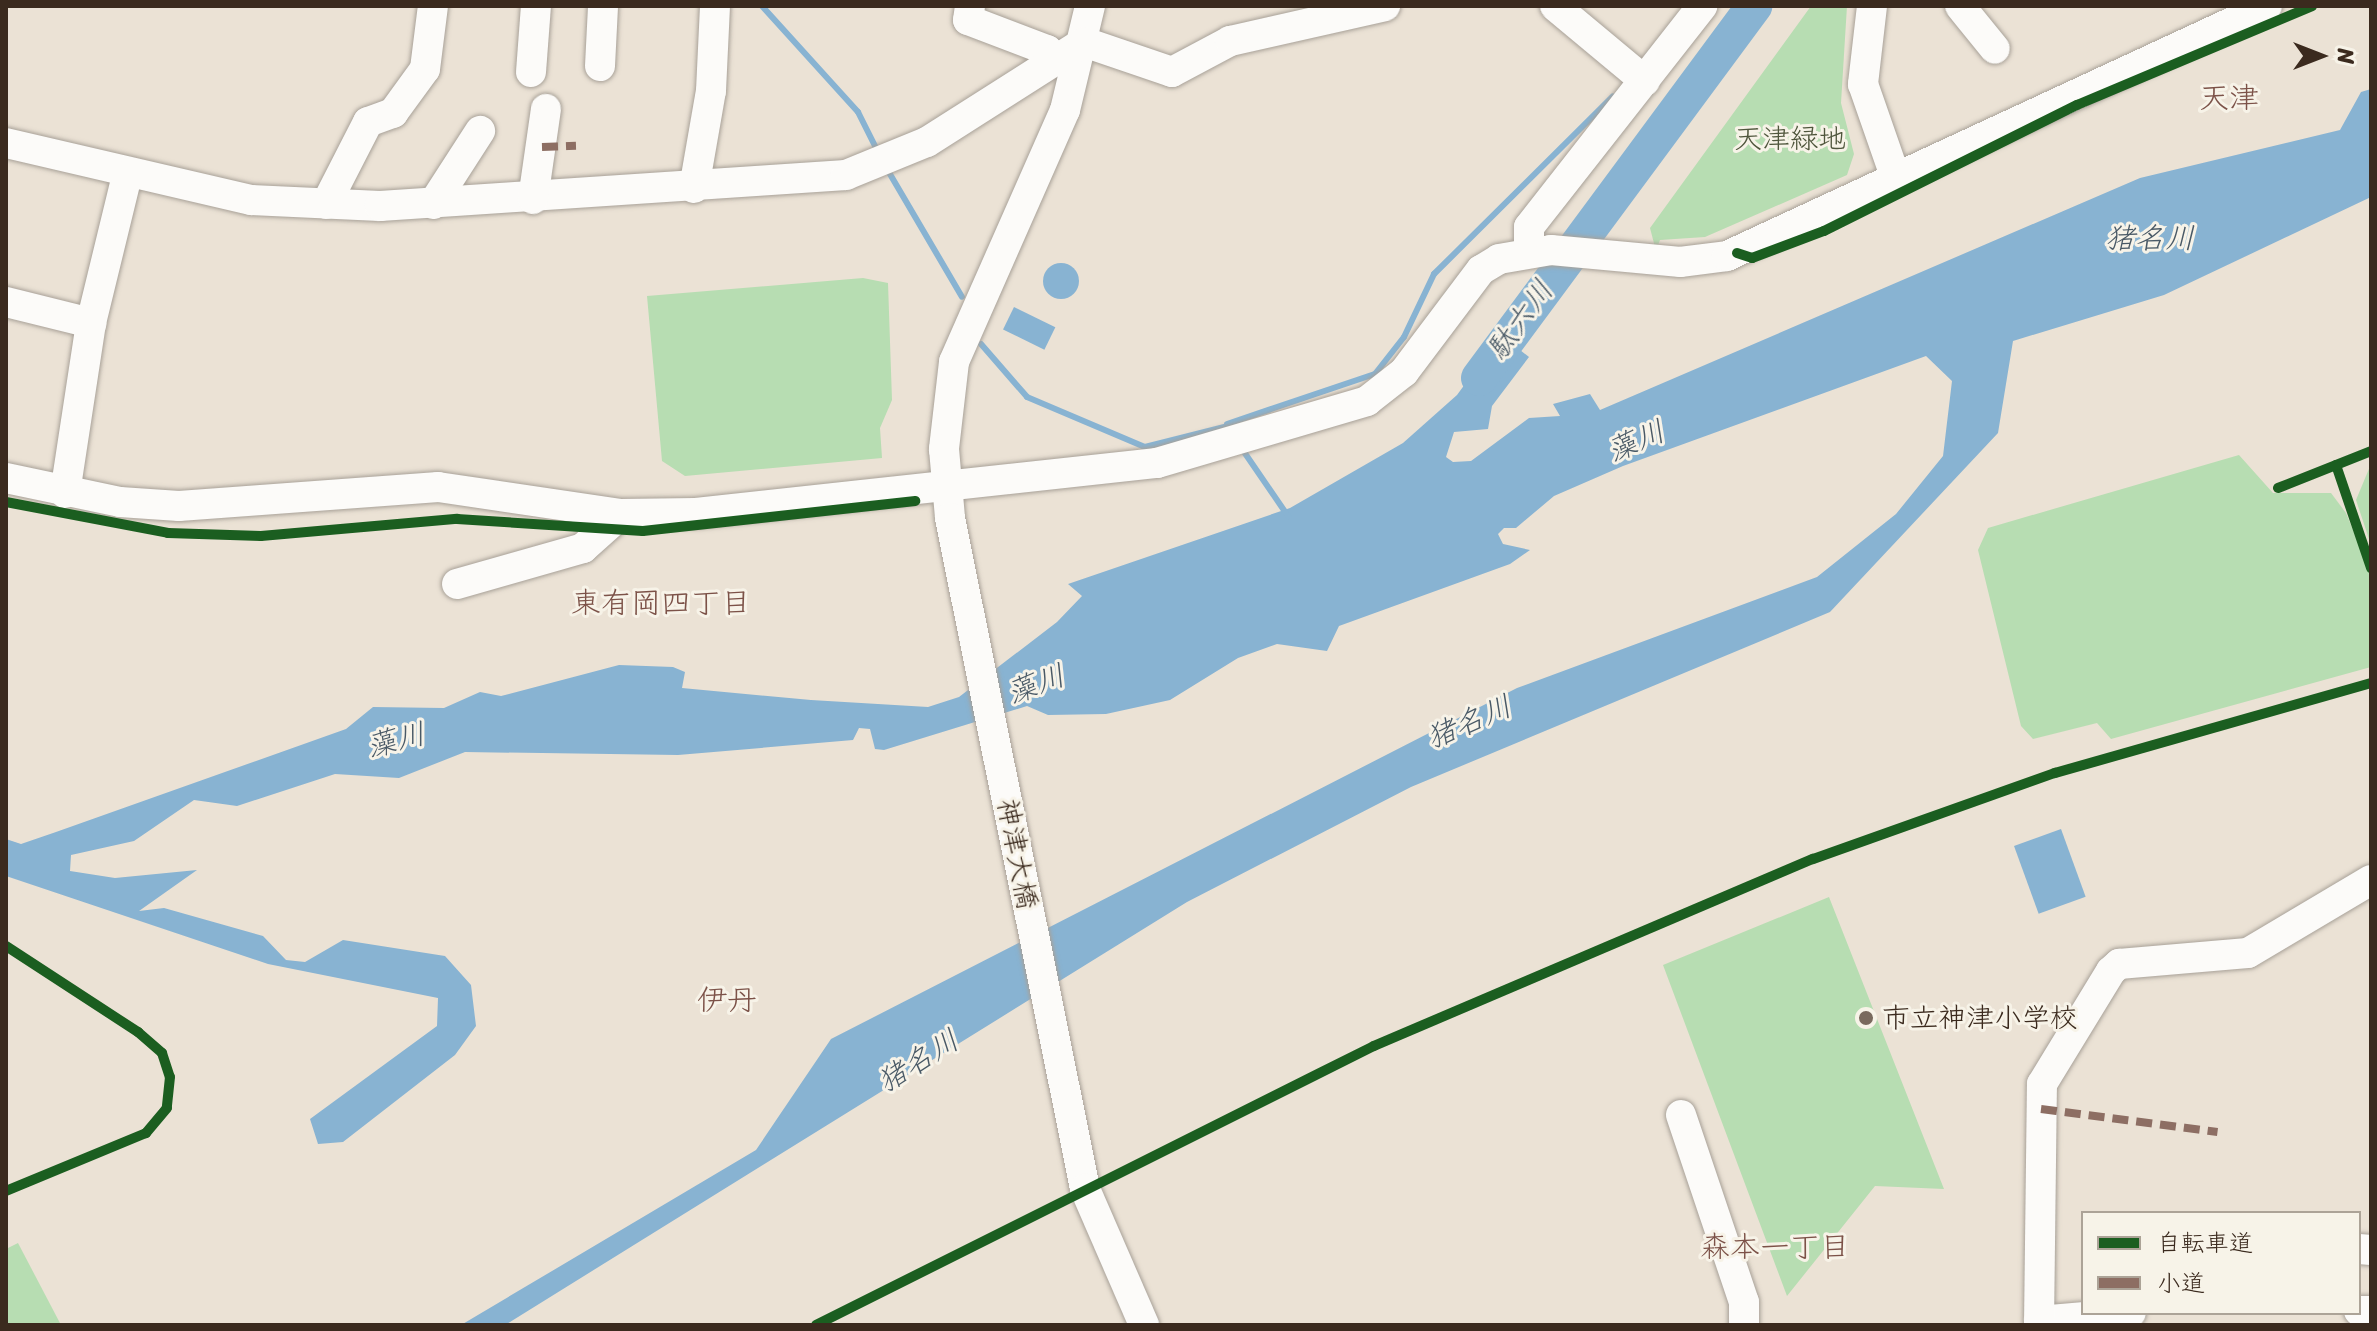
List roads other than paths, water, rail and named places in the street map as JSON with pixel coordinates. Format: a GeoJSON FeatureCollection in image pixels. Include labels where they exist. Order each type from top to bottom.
{"type":"FeatureCollection","features":[{"type":"Feature","properties":{"kind":"street"},"geometry":{"type":"LineString","coordinates":[[326,204],[368,122],[393,113],[425,69],[433,6]]}},
{"type":"Feature","properties":{"kind":"street"},"geometry":{"type":"LineString","coordinates":[[531,72],[536,6]]}},
{"type":"Feature","properties":{"kind":"street"},"geometry":{"type":"LineString","coordinates":[[600,66],[603,6]]}},
{"type":"Feature","properties":{"kind":"street"},"geometry":{"type":"LineString","coordinates":[[694,188],[711,91],[715,6]]}},
{"type":"Feature","properties":{"kind":"street"},"geometry":{"type":"LineString","coordinates":[[970,6],[968,20],[1047,50],[1055,61]]}},
{"type":"Feature","properties":{"kind":"street","name":"神津大橋"},"geometry":{"type":"LineString","coordinates":[[1090,6],[1084,42],[1065,110],[954,362],[944,414],[946,482],[950,518],[1085,1189],[1115,1273],[1144,1325]]}},
{"type":"Feature","properties":{"kind":"street"},"geometry":{"type":"LineString","coordinates":[[6,143],[127,175],[251,200],[326,204],[433,204],[533,199],[846,175],[927,142],[1084,42],[1172,72],[1230,41],[1385,6]]}},
{"type":"Feature","properties":{"kind":"street"},"geometry":{"type":"LineString","coordinates":[[1555,6],[1645,81]]}},
{"type":"Feature","properties":{"kind":"street"},"geometry":{"type":"LineString","coordinates":[[1540,250],[1529,227],[1702,6]]}},
{"type":"Feature","properties":{"kind":"street"},"geometry":{"type":"LineString","coordinates":[[1872,6],[1863,84],[1895,176]]}},
{"type":"Feature","properties":{"kind":"street"},"geometry":{"type":"LineString","coordinates":[[1960,6],[1995,49]]}},
{"type":"Feature","properties":{"kind":"street"},"geometry":{"type":"LineString","coordinates":[[6,478],[65,493],[179,506],[438,487],[621,514],[772,506],[946,482],[1157,463],[1367,401],[1404,372],[1481,270],[1540,250],[1643,259],[1727,256],[2267,6]]}},
{"type":"Feature","properties":{"kind":"street"},"geometry":{"type":"LineString","coordinates":[[533,199],[546,109]]}},
{"type":"Feature","properties":{"kind":"street"},"geometry":{"type":"LineString","coordinates":[[433,204],[480,131]]}},
{"type":"Feature","properties":{"kind":"street"},"geometry":{"type":"LineString","coordinates":[[65,493],[91,323],[127,175]]}},
{"type":"Feature","properties":{"kind":"street"},"geometry":{"type":"LineString","coordinates":[[6,302],[91,323]]}},
{"type":"Feature","properties":{"kind":"street"},"geometry":{"type":"LineString","coordinates":[[457,584],[583,548],[621,514]]}},
{"type":"Feature","properties":{"kind":"street"},"geometry":{"type":"LineString","coordinates":[[2113,1315],[2039,1323],[2042,1084],[2111,971],[2248,953],[2371,880]]}},
{"type":"Feature","properties":{"kind":"street"},"geometry":{"type":"LineString","coordinates":[[1681,1115],[1744,1302],[1744,1325]]}},
{"type":"Feature","properties":{"kind":"water"},"geometry":{"type":"Polygon","coordinates":[[[2371,89],[2371,197],[2164,295],[2013,341],[1998,433],[1830,612],[1411,787],[1187,902],[505,1325],[461,1325],[756,1150],[831,1039],[1517,688],[1817,577],[1896,514],[1943,456],[1952,381],[1926,356],[1623,466],[1554,496],[1516,528],[1504,528],[1498,534],[1503,544],[1530,550],[1510,564],[1339,626],[1327,651],[1277,644],[1238,658],[1170,700],[1106,714],[1048,715],[1027,706],[884,750],[875,749],[870,729],[859,728],[853,740],[678,755],[465,752],[399,778],[335,774],[237,806],[194,800],[134,841],[71,855],[70,871],[115,878],[197,870],[139,911],[164,908],[263,936],[286,960],[305,962],[343,940],[445,956],[471,985],[476,1026],[455,1055],[343,1142],[318,1144],[310,1119],[437,1026],[438,998],[268,964],[6,876],[6,839],[21,844],[346,729],[373,707],[444,708],[480,692],[501,696],[619,665],[673,667],[685,672],[682,688],[928,707],[959,697],[1057,622],[1082,596],[1068,584],[1290,508],[1403,443],[1457,395],[1501,335],[1529,357],[1492,406],[1488,429],[1454,432],[1446,457],[1453,462],[1471,461],[1529,418],[1560,416],[1553,404],[1590,394],[1600,410],[2140,178],[2340,130],[2361,92],[2371,89]]]}},
{"type":"Feature","properties":{"kind":"water"},"geometry":{"type":"Polygon","coordinates":[[[1061,263],[1074,268],[1079,281],[1074,294],[1061,299],[1048,294],[1043,281],[1048,268],[1061,263]]]}},
{"type":"Feature","properties":{"kind":"water"},"geometry":{"type":"Polygon","coordinates":[[[1014,307],[1055,327],[1044,350],[1003,329],[1014,307]]]}},
{"type":"Feature","properties":{"kind":"water"},"geometry":{"type":"Polygon","coordinates":[[[2061,829],[2086,897],[2039,914],[2014,846],[2061,829]]]}},
{"type":"Feature","properties":{"kind":"waterway"},"geometry":{"type":"LineString","coordinates":[[762,6],[858,112],[878,152]]}},
{"type":"Feature","properties":{"kind":"waterway","name":"駄六川"},"geometry":{"type":"LineString","coordinates":[[1479,378],[1754,6]]}},
{"type":"Feature","properties":{"kind":"waterway"},"geometry":{"type":"LineString","coordinates":[[1227,424],[1375,374],[1404,337],[1434,274],[1613,96]]}},
{"type":"Feature","properties":{"kind":"waterway"},"geometry":{"type":"LineString","coordinates":[[887,169],[962,297]]}},
{"type":"Feature","properties":{"kind":"waterway"},"geometry":{"type":"LineString","coordinates":[[981,344],[1027,397],[1145,447],[1228,426]]}},
{"type":"Feature","properties":{"kind":"waterway"},"geometry":{"type":"LineString","coordinates":[[1240,446],[1288,516]]}},
{"type":"Feature","properties":{"kind":"place","name":"市立神津小学校"},"geometry":{"type":"Point","coordinates":[1866,1018]}},
{"type":"Feature","properties":{"kind":"district","name":"天津"},"geometry":{"type":"Point","coordinates":[2229,98]}},
{"type":"Feature","properties":{"kind":"district","name":"東有岡四丁目"},"geometry":{"type":"Point","coordinates":[661,603]}},
{"type":"Feature","properties":{"kind":"district","name":"伊丹"},"geometry":{"type":"Point","coordinates":[727,1000]}},
{"type":"Feature","properties":{"kind":"district","name":"森本一丁目"},"geometry":{"type":"Point","coordinates":[1775,1247]}},
{"type":"Feature","properties":{"kind":"park label","name":"天津緑地"},"geometry":{"type":"Point","coordinates":[1790,139]}},
{"type":"Feature","properties":{"kind":"water label","name":"猪名川"},"geometry":{"type":"Point","coordinates":[2150,238]}},
{"type":"Feature","properties":{"kind":"water label","name":"藻川"},"geometry":{"type":"Point","coordinates":[1636,441]}},
{"type":"Feature","properties":{"kind":"water label","name":"藻川"},"geometry":{"type":"Point","coordinates":[1036,684]}},
{"type":"Feature","properties":{"kind":"water label","name":"猪名川"},"geometry":{"type":"Point","coordinates":[1469,722]}},
{"type":"Feature","properties":{"kind":"water label","name":"藻川"},"geometry":{"type":"Point","coordinates":[396,740]}},
{"type":"Feature","properties":{"kind":"water label","name":"猪名川"},"geometry":{"type":"Point","coordinates":[918,1061]}}]}
